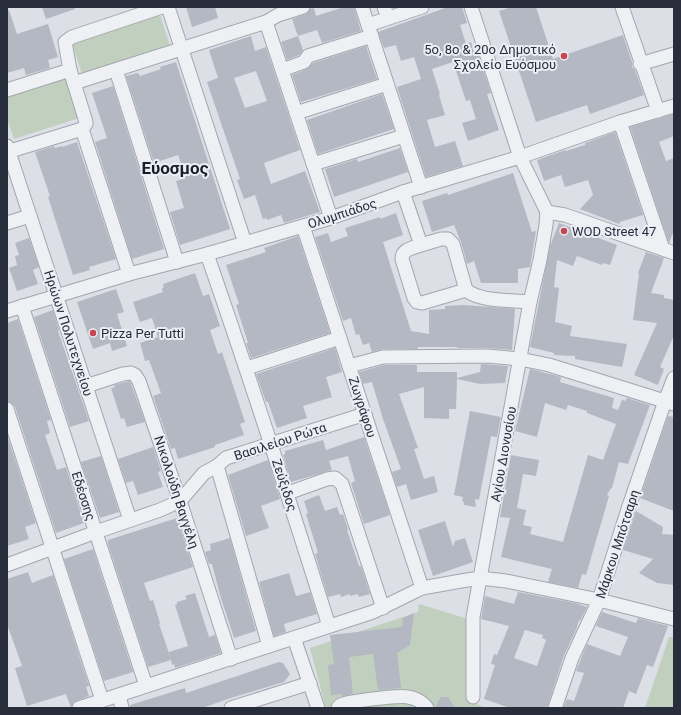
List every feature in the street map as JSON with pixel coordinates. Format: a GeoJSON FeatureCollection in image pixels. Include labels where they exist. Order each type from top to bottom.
{"type":"FeatureCollection","features":[{"type":"Feature","properties":{"kind":"street"},"geometry":{"type":"LineString","coordinates":[[8,150],[82,129],[86,124],[70,70],[65,42],[72,37],[162,7]]}},
{"type":"Feature","properties":{"kind":"street"},"geometry":{"type":"LineString","coordinates":[[168,7],[245,242]]}},
{"type":"Feature","properties":{"kind":"street"},"geometry":{"type":"LineString","coordinates":[[74,83],[182,50],[266,22],[277,11],[303,7]]}},
{"type":"Feature","properties":{"kind":"street"},"geometry":{"type":"LineString","coordinates":[[362,7],[421,187]]}},
{"type":"Feature","properties":{"kind":"street"},"geometry":{"type":"LineString","coordinates":[[282,70],[304,62],[308,56],[370,30],[386,13],[422,7]]}},
{"type":"Feature","properties":{"kind":"street"},"geometry":{"type":"LineString","coordinates":[[471,7],[520,157],[547,212],[565,215],[668,251]]}},
{"type":"Feature","properties":{"kind":"street"},"geometry":{"type":"LineString","coordinates":[[622,7],[640,64],[658,111]]}},
{"type":"Feature","properties":{"kind":"street"},"geometry":{"type":"LineString","coordinates":[[266,22],[331,218]]}},
{"type":"Feature","properties":{"kind":"street"},"geometry":{"type":"LineString","coordinates":[[640,64],[674,54]]}},
{"type":"Feature","properties":{"kind":"street"},"geometry":{"type":"LineString","coordinates":[[7,90],[70,70]]}},
{"type":"Feature","properties":{"kind":"street"},"geometry":{"type":"LineString","coordinates":[[116,70],[177,262]]}},
{"type":"Feature","properties":{"kind":"street"},"geometry":{"type":"LineString","coordinates":[[296,113],[387,84]]}},
{"type":"Feature","properties":{"kind":"street","name":"Ολυμπιάδος"},"geometry":{"type":"LineString","coordinates":[[7,311],[129,274],[207,254],[331,218],[403,192],[520,157],[620,122],[674,106]]}},
{"type":"Feature","properties":{"kind":"street"},"geometry":{"type":"LineString","coordinates":[[620,122],[668,251]]}},
{"type":"Feature","properties":{"kind":"street"},"geometry":{"type":"LineString","coordinates":[[82,129],[129,274]]}},
{"type":"Feature","properties":{"kind":"street"},"geometry":{"type":"LineString","coordinates":[[313,164],[404,136]]}},
{"type":"Feature","properties":{"kind":"street","name":"Ηρώων Πολυτεχνείου"},"geometry":{"type":"LineString","coordinates":[[8,150],[130,520]]}},
{"type":"Feature","properties":{"kind":"street"},"geometry":{"type":"LineString","coordinates":[[403,192],[421,245]]}},
{"type":"Feature","properties":{"kind":"street","name":"Αγίου Διονυσίου"},"geometry":{"type":"LineString","coordinates":[[473,697],[474,630],[472,622],[530,302],[541,254],[547,212]]}},
{"type":"Feature","properties":{"kind":"street"},"geometry":{"type":"LineString","coordinates":[[7,223],[30,216]]}},
{"type":"Feature","properties":{"kind":"street","name":"Ζωγράφου"},"geometry":{"type":"LineString","coordinates":[[303,226],[422,588]]}},
{"type":"Feature","properties":{"kind":"street"},"geometry":{"type":"LineString","coordinates":[[466,290],[422,303],[417,302],[414,298],[402,259],[404,251],[441,238],[448,239],[453,244],[466,290],[471,294],[482,298],[530,302]]}},
{"type":"Feature","properties":{"kind":"street","name":"Ζεύξιδος"},"geometry":{"type":"LineString","coordinates":[[207,254],[288,493],[329,626]]}},
{"type":"Feature","properties":{"kind":"street","name":"Εδέσσης"},"geometry":{"type":"LineString","coordinates":[[22,306],[146,686]]}},
{"type":"Feature","properties":{"kind":"street"},"geometry":{"type":"LineString","coordinates":[[246,368],[340,338]]}},
{"type":"Feature","properties":{"kind":"street"},"geometry":{"type":"LineString","coordinates":[[349,366],[383,357],[487,356],[520,358],[549,365],[669,403]]}},
{"type":"Feature","properties":{"kind":"street","name":"Νικολούδη Βαγγέλη"},"geometry":{"type":"LineString","coordinates":[[86,386],[123,374],[131,373],[135,375],[139,381],[180,500],[231,659]]}},
{"type":"Feature","properties":{"kind":"street","name":"Μάρκου Μπότσαρη"},"geometry":{"type":"LineString","coordinates":[[555,708],[572,658],[599,600],[629,506],[669,403],[674,378]]}},
{"type":"Feature","properties":{"kind":"street"},"geometry":{"type":"LineString","coordinates":[[7,409],[102,700]]}},
{"type":"Feature","properties":{"kind":"street","name":"Βασιλείου Ρώτα"},"geometry":{"type":"LineString","coordinates":[[7,565],[160,510],[180,500],[204,473],[217,466],[226,458],[365,414]]}},
{"type":"Feature","properties":{"kind":"street"},"geometry":{"type":"LineString","coordinates":[[217,466],[269,646]]}},
{"type":"Feature","properties":{"kind":"street"},"geometry":{"type":"LineString","coordinates":[[288,493],[327,479],[335,478],[342,484],[383,608]]}},
{"type":"Feature","properties":{"kind":"street"},"geometry":{"type":"LineString","coordinates":[[79,708],[383,608],[422,588],[480,578],[506,581],[599,600],[674,619]]}},
{"type":"Feature","properties":{"kind":"street"},"geometry":{"type":"LineString","coordinates":[[294,638],[318,708]]}},
{"type":"Feature","properties":{"kind":"street"},"geometry":{"type":"LineString","coordinates":[[231,708],[310,682]]}},
{"type":"Feature","properties":{"kind":"street"},"geometry":{"type":"LineString","coordinates":[[118,695],[122,708]]}},
{"type":"Feature","properties":{"kind":"street"},"geometry":{"type":"LineString","coordinates":[[338,708],[342,704],[374,699],[408,697],[417,700],[427,708]]}},
{"type":"Feature","properties":{"kind":"green space"},"geometry":{"type":"Polygon","coordinates":[[[160,15],[170,46],[82,74],[72,43],[160,15]]]}},
{"type":"Feature","properties":{"kind":"green space"},"geometry":{"type":"Polygon","coordinates":[[[66,78],[79,118],[14,139],[7,119],[7,97],[66,78]]]}},
{"type":"Feature","properties":{"kind":"green space"},"geometry":{"type":"Polygon","coordinates":[[[419,604],[468,619],[468,700],[485,708],[326,708],[310,648],[418,612],[419,604]]]}},
{"type":"Feature","properties":{"kind":"green space"},"geometry":{"type":"Polygon","coordinates":[[[669,637],[673,637],[674,644],[674,708],[645,708],[669,637]]]}},
{"type":"Feature","properties":{"kind":"building"},"geometry":{"type":"Polygon","coordinates":[[[42,7],[75,7],[75,9],[46,19],[42,7]]]}},
{"type":"Feature","properties":{"kind":"building"},"geometry":{"type":"Polygon","coordinates":[[[186,7],[215,7],[218,18],[192,27],[186,7]]]}},
{"type":"Feature","properties":{"kind":"building"},"geometry":{"type":"Polygon","coordinates":[[[344,7],[354,7],[361,31],[322,43],[317,30],[298,36],[292,19],[306,14],[310,9],[314,8],[316,16],[344,7]]]}},
{"type":"Feature","properties":{"kind":"building"},"geometry":{"type":"Polygon","coordinates":[[[448,7],[462,7],[467,23],[460,25],[466,44],[471,42],[474,52],[477,51],[491,93],[487,94],[499,130],[468,141],[462,123],[476,119],[470,100],[466,101],[453,62],[432,69],[445,115],[427,120],[435,147],[455,141],[463,166],[426,177],[397,87],[421,79],[414,57],[401,61],[396,45],[384,48],[378,32],[448,7]]]}},
{"type":"Feature","properties":{"kind":"building"},"geometry":{"type":"Polygon","coordinates":[[[512,7],[536,7],[553,59],[623,35],[632,62],[632,67],[635,70],[644,95],[590,114],[587,105],[536,122],[499,11],[512,7]]]}},
{"type":"Feature","properties":{"kind":"building"},"geometry":{"type":"Polygon","coordinates":[[[9,10],[17,34],[48,24],[58,57],[48,60],[50,68],[26,75],[24,68],[7,73],[7,11],[9,10]]]}},
{"type":"Feature","properties":{"kind":"building"},"geometry":{"type":"Polygon","coordinates":[[[251,36],[255,51],[266,47],[300,150],[264,163],[271,184],[305,171],[320,212],[284,223],[281,215],[267,220],[267,218],[263,219],[255,195],[244,199],[237,180],[240,179],[207,82],[218,78],[209,50],[251,36]],[[256,71],[234,78],[245,108],[267,101],[256,71]]]}},
{"type":"Feature","properties":{"kind":"building"},"geometry":{"type":"Polygon","coordinates":[[[298,36],[303,50],[299,55],[287,60],[281,42],[298,36]]]}},
{"type":"Feature","properties":{"kind":"building"},"geometry":{"type":"Polygon","coordinates":[[[366,46],[377,79],[301,102],[292,75],[307,69],[313,63],[366,46]]]}},
{"type":"Feature","properties":{"kind":"building"},"geometry":{"type":"Polygon","coordinates":[[[176,62],[230,229],[180,245],[170,212],[184,208],[176,181],[186,178],[178,155],[154,163],[126,76],[138,73],[140,76],[176,62]]]}},
{"type":"Feature","properties":{"kind":"building"},"geometry":{"type":"Polygon","coordinates":[[[113,86],[164,249],[132,259],[95,142],[107,138],[92,93],[113,86]]]}},
{"type":"Feature","properties":{"kind":"building"},"geometry":{"type":"Polygon","coordinates":[[[382,94],[394,129],[318,154],[307,120],[382,94]]]}},
{"type":"Feature","properties":{"kind":"building"},"geometry":{"type":"Polygon","coordinates":[[[674,114],[674,136],[659,142],[666,161],[674,158],[674,230],[669,243],[630,127],[674,114]]]}},
{"type":"Feature","properties":{"kind":"building"},"geometry":{"type":"Polygon","coordinates":[[[615,132],[643,215],[620,222],[619,224],[580,209],[593,195],[588,180],[565,187],[561,175],[544,181],[537,160],[585,145],[585,143],[615,132]]]}},
{"type":"Feature","properties":{"kind":"building"},"geometry":{"type":"Polygon","coordinates":[[[77,142],[116,259],[89,267],[90,270],[73,275],[48,197],[50,196],[35,152],[54,146],[55,148],[62,147],[77,142]]]}},
{"type":"Feature","properties":{"kind":"building"},"geometry":{"type":"Polygon","coordinates":[[[400,148],[408,172],[334,197],[325,169],[357,159],[358,162],[400,148]]]}},
{"type":"Feature","properties":{"kind":"building"},"geometry":{"type":"Polygon","coordinates":[[[513,173],[532,232],[536,231],[530,267],[518,269],[518,283],[481,283],[474,261],[467,264],[461,242],[454,225],[432,232],[422,201],[447,193],[448,195],[513,173]]]}},
{"type":"Feature","properties":{"kind":"building"},"geometry":{"type":"Polygon","coordinates":[[[396,213],[403,235],[383,242],[411,331],[429,334],[429,310],[445,309],[445,306],[464,305],[515,309],[512,350],[457,347],[418,347],[418,349],[383,349],[372,352],[369,343],[363,345],[359,334],[356,335],[351,318],[343,321],[315,237],[328,233],[331,242],[348,236],[345,228],[380,217],[380,219],[396,213]]]}},
{"type":"Feature","properties":{"kind":"building"},"geometry":{"type":"Polygon","coordinates":[[[559,223],[617,245],[610,265],[603,263],[602,265],[577,256],[573,266],[557,260],[554,287],[559,288],[555,322],[572,326],[570,336],[627,344],[622,367],[575,359],[575,356],[554,355],[554,353],[530,347],[550,246],[559,223]]]}},
{"type":"Feature","properties":{"kind":"building"},"geometry":{"type":"Polygon","coordinates":[[[298,236],[330,333],[251,358],[236,305],[239,304],[226,265],[266,252],[264,248],[298,236]]]}},
{"type":"Feature","properties":{"kind":"building"},"geometry":{"type":"Polygon","coordinates":[[[29,238],[39,267],[33,270],[38,284],[17,291],[9,268],[17,265],[15,256],[19,255],[15,243],[29,238]]]}},
{"type":"Feature","properties":{"kind":"building"},"geometry":{"type":"Polygon","coordinates":[[[646,252],[664,258],[651,293],[664,295],[664,298],[674,300],[674,335],[660,367],[664,369],[658,385],[634,375],[657,323],[633,320],[638,273],[646,252]]]}},
{"type":"Feature","properties":{"kind":"building"},"geometry":{"type":"Polygon","coordinates":[[[195,273],[203,296],[209,294],[220,326],[210,330],[218,354],[222,352],[245,422],[240,424],[244,435],[215,445],[215,447],[178,459],[175,448],[171,449],[153,396],[161,393],[149,360],[145,361],[140,343],[158,337],[152,318],[140,322],[133,302],[163,292],[163,284],[195,273]]]}},
{"type":"Feature","properties":{"kind":"building"},"geometry":{"type":"Polygon","coordinates":[[[116,289],[124,312],[117,314],[127,346],[112,351],[110,343],[93,349],[77,302],[116,289]]]}},
{"type":"Feature","properties":{"kind":"building"},"geometry":{"type":"Polygon","coordinates":[[[53,310],[59,330],[58,331],[89,421],[70,427],[34,317],[53,310]]]}},
{"type":"Feature","properties":{"kind":"building"},"geometry":{"type":"Polygon","coordinates":[[[18,319],[51,420],[47,421],[50,433],[45,435],[57,470],[66,467],[84,523],[56,533],[15,407],[12,403],[7,401],[7,323],[18,319]]]}},
{"type":"Feature","properties":{"kind":"building"},"geometry":{"type":"Polygon","coordinates":[[[335,348],[342,372],[326,377],[332,397],[303,406],[307,418],[277,428],[256,374],[335,348]]]}},
{"type":"Feature","properties":{"kind":"building"},"geometry":{"type":"Polygon","coordinates":[[[481,364],[508,366],[505,383],[480,384],[457,379],[456,409],[449,409],[449,419],[424,418],[424,387],[399,394],[418,448],[414,449],[424,479],[434,476],[438,492],[411,500],[406,484],[397,487],[392,472],[401,469],[383,419],[372,382],[363,384],[359,372],[384,365],[417,365],[417,372],[457,372],[457,378],[480,372],[481,364]]]}},
{"type":"Feature","properties":{"kind":"building"},"geometry":{"type":"Polygon","coordinates":[[[530,369],[561,377],[560,382],[614,398],[612,408],[618,410],[622,400],[625,401],[627,398],[650,405],[628,464],[619,462],[612,488],[607,495],[609,496],[586,575],[582,574],[578,588],[548,582],[552,569],[501,557],[510,518],[500,517],[511,455],[539,460],[536,476],[523,474],[517,508],[526,510],[523,525],[532,527],[530,534],[563,542],[588,455],[603,460],[616,424],[587,413],[587,411],[568,405],[566,410],[545,403],[537,437],[515,431],[530,369]]]}},
{"type":"Feature","properties":{"kind":"building"},"geometry":{"type":"Polygon","coordinates":[[[130,381],[145,422],[127,427],[124,418],[121,419],[111,388],[115,387],[114,385],[130,381]]]}},
{"type":"Feature","properties":{"kind":"building"},"geometry":{"type":"Polygon","coordinates":[[[470,411],[501,417],[497,437],[491,436],[479,500],[475,499],[476,507],[464,505],[464,502],[462,501],[463,497],[454,495],[470,411]]]}},
{"type":"Feature","properties":{"kind":"building"},"geometry":{"type":"Polygon","coordinates":[[[668,416],[674,417],[674,511],[640,498],[668,416]]]}},
{"type":"Feature","properties":{"kind":"building"},"geometry":{"type":"Polygon","coordinates":[[[7,435],[36,523],[25,527],[29,539],[7,546],[7,435]]]}},
{"type":"Feature","properties":{"kind":"building"},"geometry":{"type":"Polygon","coordinates":[[[364,437],[390,515],[364,524],[351,483],[355,481],[348,456],[329,461],[332,470],[291,482],[283,455],[285,454],[285,451],[323,440],[326,450],[364,437]]]}},
{"type":"Feature","properties":{"kind":"building"},"geometry":{"type":"Polygon","coordinates":[[[153,447],[161,471],[158,472],[163,487],[138,495],[133,481],[126,483],[118,459],[153,447]]]}},
{"type":"Feature","properties":{"kind":"building"},"geometry":{"type":"Polygon","coordinates":[[[101,456],[119,512],[100,518],[81,462],[101,456]]]}},
{"type":"Feature","properties":{"kind":"building"},"geometry":{"type":"Polygon","coordinates":[[[268,460],[280,499],[261,506],[269,528],[246,536],[228,475],[268,460]]]}},
{"type":"Feature","properties":{"kind":"building"},"geometry":{"type":"Polygon","coordinates":[[[319,495],[325,511],[337,507],[340,515],[343,514],[359,566],[361,566],[370,594],[359,597],[358,594],[350,596],[350,594],[341,597],[340,594],[328,597],[315,554],[318,553],[306,514],[308,513],[304,501],[319,495]]]}},
{"type":"Feature","properties":{"kind":"building"},"geometry":{"type":"Polygon","coordinates":[[[636,511],[663,527],[662,534],[674,535],[674,585],[657,583],[639,573],[653,559],[623,550],[636,511]]]}},
{"type":"Feature","properties":{"kind":"building"},"geometry":{"type":"Polygon","coordinates":[[[177,518],[193,567],[144,583],[150,601],[153,600],[160,623],[159,624],[171,659],[169,652],[188,646],[175,605],[177,602],[187,599],[185,596],[195,593],[209,637],[215,635],[221,653],[175,668],[174,664],[172,665],[171,660],[148,667],[108,544],[108,540],[177,518]]]}},
{"type":"Feature","properties":{"kind":"building"},"geometry":{"type":"Polygon","coordinates":[[[445,521],[453,547],[455,541],[465,538],[473,562],[433,576],[418,530],[445,521]]]}},
{"type":"Feature","properties":{"kind":"building"},"geometry":{"type":"Polygon","coordinates":[[[230,538],[256,631],[234,638],[212,564],[209,564],[205,552],[211,550],[210,544],[230,538]]]}},
{"type":"Feature","properties":{"kind":"building"},"geometry":{"type":"Polygon","coordinates":[[[93,549],[133,672],[104,681],[64,559],[93,549]]]}},
{"type":"Feature","properties":{"kind":"building"},"geometry":{"type":"Polygon","coordinates":[[[28,572],[32,583],[53,575],[89,686],[86,687],[89,696],[73,703],[71,708],[66,694],[27,706],[15,668],[22,666],[7,624],[7,579],[28,572]]]}},
{"type":"Feature","properties":{"kind":"building"},"geometry":{"type":"Polygon","coordinates":[[[289,573],[296,596],[310,592],[317,614],[284,624],[286,632],[274,636],[259,582],[289,573]]]}},
{"type":"Feature","properties":{"kind":"building"},"geometry":{"type":"Polygon","coordinates":[[[518,592],[575,603],[587,607],[580,621],[579,620],[564,655],[547,708],[510,708],[484,699],[495,665],[491,664],[494,654],[497,655],[509,626],[481,619],[485,596],[514,604],[518,592]],[[525,630],[514,658],[537,666],[546,640],[542,638],[543,635],[525,630]]]}},
{"type":"Feature","properties":{"kind":"building"},"geometry":{"type":"Polygon","coordinates":[[[602,612],[636,623],[638,618],[668,626],[653,667],[647,665],[636,694],[629,691],[623,708],[563,708],[567,699],[574,701],[584,673],[576,671],[587,644],[620,656],[628,637],[596,626],[602,612]]]}},
{"type":"Feature","properties":{"kind":"building"},"geometry":{"type":"Polygon","coordinates":[[[414,613],[410,645],[397,653],[401,688],[378,690],[373,654],[349,657],[353,694],[342,696],[342,694],[331,695],[328,665],[334,664],[330,635],[402,627],[403,618],[414,613]]]}},
{"type":"Feature","properties":{"kind":"building"},"geometry":{"type":"Polygon","coordinates":[[[279,662],[283,663],[290,674],[284,682],[202,708],[130,708],[130,705],[185,688],[186,693],[279,662]]]}},
{"type":"Feature","properties":{"kind":"building"},"geometry":{"type":"Polygon","coordinates":[[[441,697],[448,697],[455,708],[435,708],[441,697]]]}},
{"type":"Feature","properties":{"kind":"place","name":"5ο, 8ο & 20ο Δημοτικό Σχολείο Ευόσμου"},"geometry":{"type":"Point","coordinates":[564,56]}},
{"type":"Feature","properties":{"kind":"place","name":"WOD Street 47"},"geometry":{"type":"Point","coordinates":[564,231]}},
{"type":"Feature","properties":{"kind":"place","name":"Pizza Per Tutti"},"geometry":{"type":"Point","coordinates":[93,333]}},
{"type":"Feature","properties":{"kind":"district","name":"Εύοσμος"},"geometry":{"type":"Point","coordinates":[175,168]}}]}
